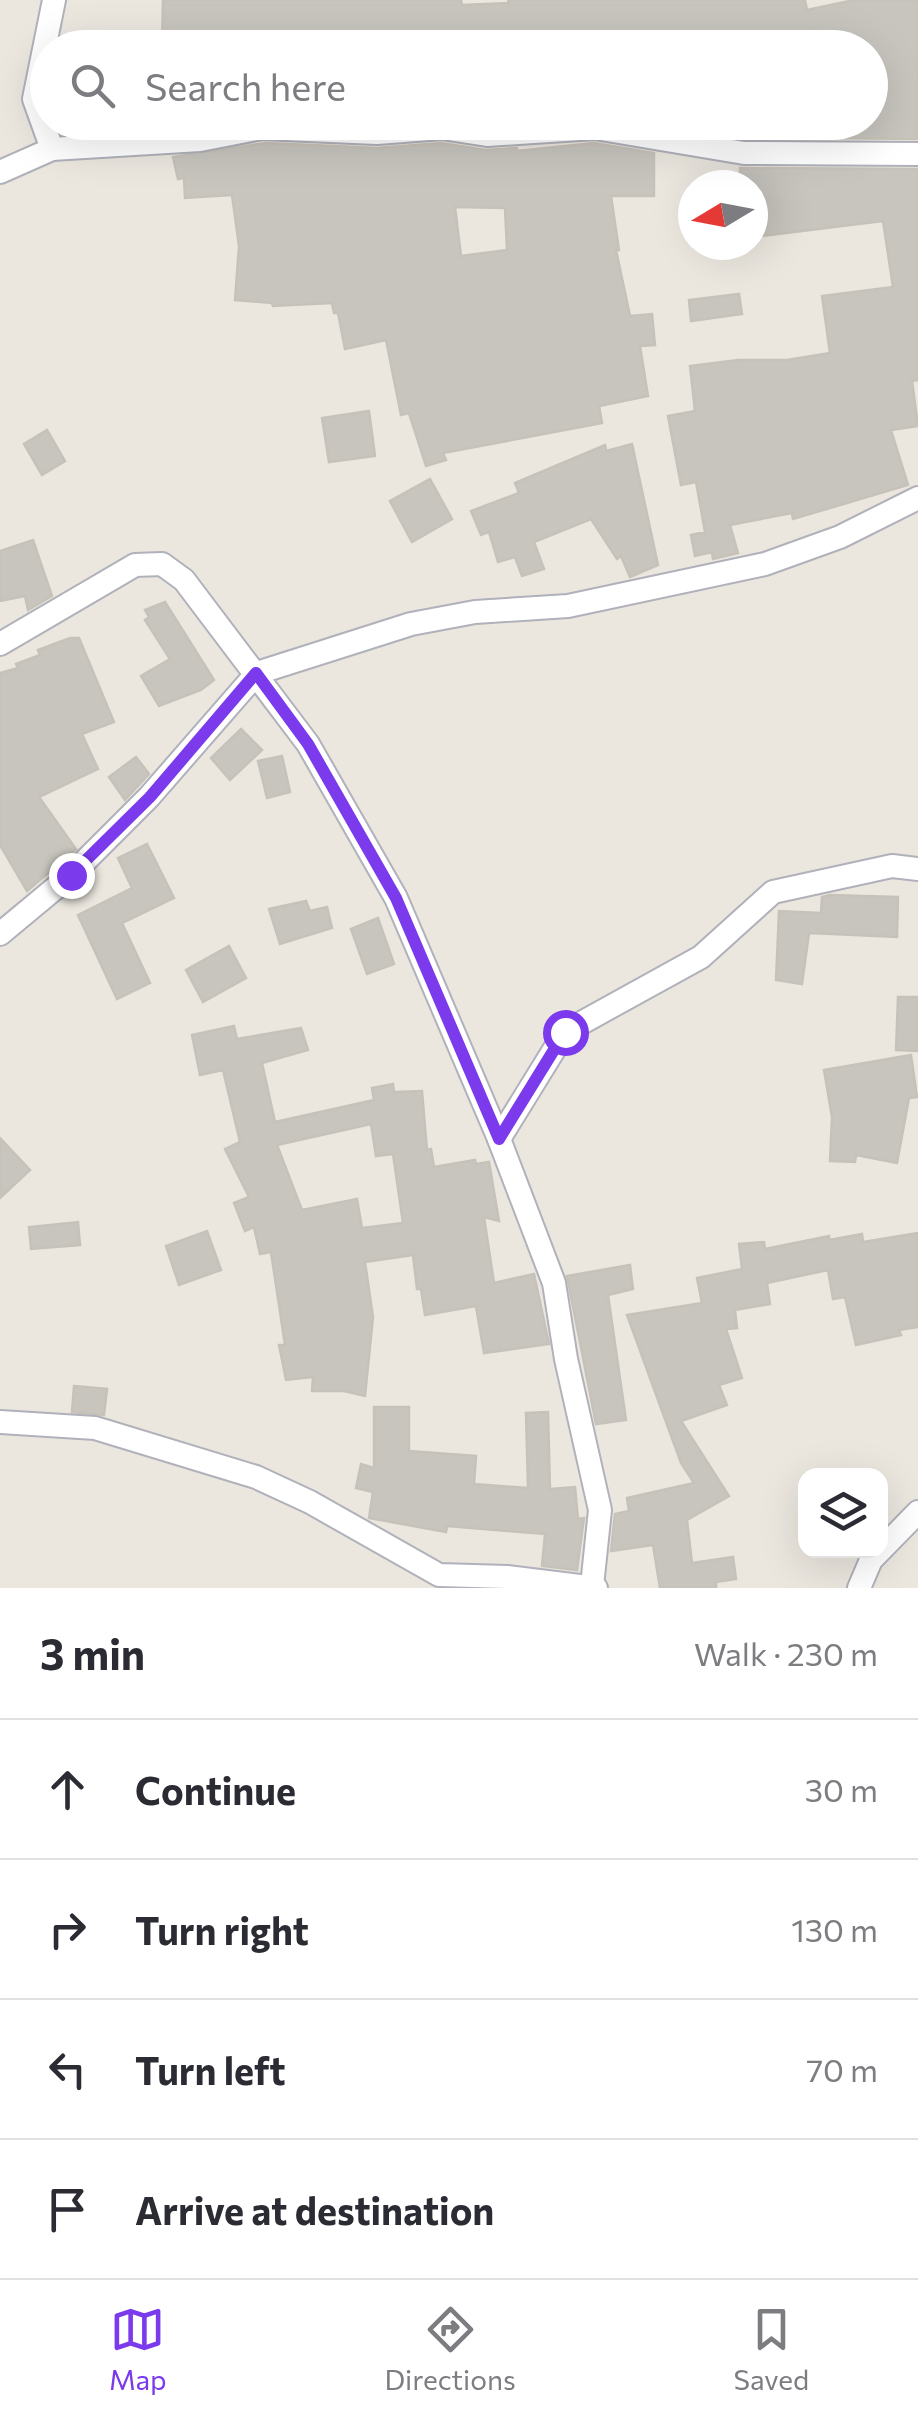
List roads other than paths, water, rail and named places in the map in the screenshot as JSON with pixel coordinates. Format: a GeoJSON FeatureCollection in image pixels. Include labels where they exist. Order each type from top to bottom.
{"type":"FeatureCollection","features":[{"type":"Feature","properties":{"kind":"street"},"geometry":{"type":"LineString","coordinates":[[48,30],[54,0]]}},
{"type":"Feature","properties":{"kind":"street"},"geometry":{"type":"LineString","coordinates":[[49,140],[52,148]]}},
{"type":"Feature","properties":{"kind":"street"},"geometry":{"type":"LineString","coordinates":[[0,172],[52,148],[200,140]]}},
{"type":"Feature","properties":{"kind":"street"},"geometry":{"type":"LineString","coordinates":[[666,140],[744,153],[918,154]]}},
{"type":"Feature","properties":{"kind":"street"},"geometry":{"type":"LineString","coordinates":[[0,934],[71,875],[150,797],[256,673],[411,624],[475,612],[568,606],[765,564],[840,537],[918,498]]}},
{"type":"Feature","properties":{"kind":"street"},"geometry":{"type":"LineString","coordinates":[[0,644],[136,566],[162,564],[184,580],[308,744],[396,898],[499,1139],[554,1283],[566,1359],[600,1510],[594,1587],[507,1576],[439,1575],[310,1502],[256,1477],[94,1428],[0,1422]]}},
{"type":"Feature","properties":{"kind":"street"},"geometry":{"type":"LineString","coordinates":[[499,1139],[565,1032],[702,957],[774,892],[892,866],[918,869]]}},
{"type":"Feature","properties":{"kind":"street"},"geometry":{"type":"LineString","coordinates":[[859,1588],[871,1560],[918,1512]]}}]}
